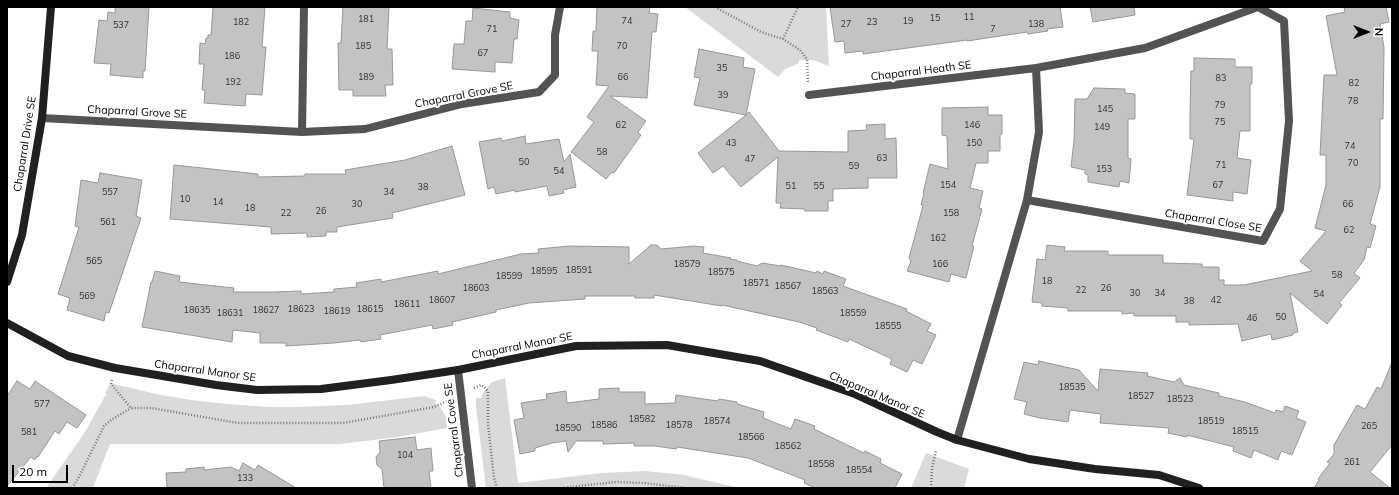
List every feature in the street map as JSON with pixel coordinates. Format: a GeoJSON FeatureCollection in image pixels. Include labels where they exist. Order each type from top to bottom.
{"type":"FeatureCollection","features":[{"type":"Feature","properties":{"kind":"street","name":"Chaparral Drive SE"},"geometry":{"type":"LineString","coordinates":[[7,282],[22,235],[42,118],[51,7]]}},
{"type":"Feature","properties":{"kind":"street"},"geometry":{"type":"LineString","coordinates":[[302,132],[304,7]]}},
{"type":"Feature","properties":{"kind":"street","name":"Chaparral Grove SE"},"geometry":{"type":"LineString","coordinates":[[42,118],[302,132],[365,129],[462,104],[539,92],[555,75],[555,35],[560,7]]}},
{"type":"Feature","properties":{"kind":"street","name":"Chaparral Close SE"},"geometry":{"type":"LineString","coordinates":[[1027,200],[1263,241],[1280,208],[1289,121],[1284,21],[1258,7],[1145,48],[1036,68]]}},
{"type":"Feature","properties":{"kind":"street"},"geometry":{"type":"LineString","coordinates":[[957,440],[1027,200],[1039,132],[1036,68]]}},
{"type":"Feature","properties":{"kind":"street","name":"Chaparral Heath SE"},"geometry":{"type":"LineString","coordinates":[[809,95],[1036,68]]}},
{"type":"Feature","properties":{"kind":"street","name":"Chaparral Manor SE"},"geometry":{"type":"LineString","coordinates":[[7,323],[68,356],[115,368],[216,385],[257,390],[321,389],[458,370],[576,346],[667,345],[760,361],[855,394],[936,432],[957,440],[1030,460],[1095,469],[1159,475],[1200,488]]}},
{"type":"Feature","properties":{"kind":"street","name":"Chaparral Cove SE"},"geometry":{"type":"LineString","coordinates":[[458,370],[472,488]]}},
{"type":"Feature","properties":{"kind":"path"},"geometry":{"type":"LineString","coordinates":[[715,7],[761,32],[783,39],[800,50],[807,59],[809,95]]}},
{"type":"Feature","properties":{"kind":"path"},"geometry":{"type":"LineString","coordinates":[[783,39],[798,7]]}},
{"type":"Feature","properties":{"kind":"path"},"geometry":{"type":"LineString","coordinates":[[115,368],[111,384],[131,408]]}},
{"type":"Feature","properties":{"kind":"path"},"geometry":{"type":"LineString","coordinates":[[482,385],[488,392],[488,424],[494,478],[497,488]]}},
{"type":"Feature","properties":{"kind":"path"},"geometry":{"type":"LineString","coordinates":[[72,488],[104,426],[131,408],[150,408],[238,423],[343,423],[434,407],[443,403]]}},
{"type":"Feature","properties":{"kind":"path"},"geometry":{"type":"LineString","coordinates":[[931,488],[932,468],[936,451]]}},
{"type":"Feature","properties":{"kind":"path"},"geometry":{"type":"LineString","coordinates":[[561,488],[626,482],[687,488]]}},
{"type":"Feature","properties":{"kind":"shaded area"},"geometry":{"type":"Polygon","coordinates":[[[685,7],[826,7],[829,66],[813,60],[799,60],[799,63],[785,69],[778,77],[685,7]]]}},
{"type":"Feature","properties":{"kind":"shaded area"},"geometry":{"type":"Polygon","coordinates":[[[505,378],[518,483],[601,473],[646,471],[684,475],[739,488],[486,488],[476,398],[481,398],[484,391],[492,382],[505,378]]]}},
{"type":"Feature","properties":{"kind":"shaded area"},"geometry":{"type":"Polygon","coordinates":[[[110,383],[156,394],[191,400],[269,407],[347,405],[424,396],[436,400],[435,403],[441,408],[446,417],[447,428],[398,437],[340,444],[110,444],[93,488],[46,488],[85,432],[105,396],[107,395],[105,394],[110,383]]]}},
{"type":"Feature","properties":{"kind":"shaded area"},"geometry":{"type":"Polygon","coordinates":[[[926,453],[969,469],[964,488],[911,488],[926,453]]]}},
{"type":"Feature","properties":{"kind":"building"},"geometry":{"type":"Polygon","coordinates":[[[115,7],[149,7],[145,71],[143,71],[143,78],[110,75],[111,64],[94,63],[99,20],[107,21],[108,12],[115,13],[115,7]]]}},
{"type":"Feature","properties":{"kind":"building"},"geometry":{"type":"Polygon","coordinates":[[[213,7],[265,7],[262,47],[266,47],[262,95],[246,94],[245,106],[204,103],[205,90],[202,90],[204,64],[199,64],[200,43],[205,44],[208,35],[211,35],[213,7]]]}},
{"type":"Feature","properties":{"kind":"building"},"geometry":{"type":"Polygon","coordinates":[[[343,7],[389,7],[387,49],[392,49],[393,85],[385,85],[386,96],[353,96],[353,90],[339,90],[338,43],[341,43],[343,7]]]}},
{"type":"Feature","properties":{"kind":"building"},"geometry":{"type":"Polygon","coordinates":[[[597,7],[650,7],[649,13],[658,14],[656,32],[652,32],[647,98],[610,96],[646,121],[638,132],[641,135],[614,173],[612,172],[606,179],[571,152],[594,122],[587,117],[609,86],[596,85],[598,51],[592,51],[593,31],[596,31],[597,7]]]}},
{"type":"Feature","properties":{"kind":"building"},"geometry":{"type":"Polygon","coordinates":[[[830,7],[1060,7],[1063,27],[1028,34],[1027,32],[863,54],[863,51],[845,53],[844,41],[835,42],[830,7]]]}},
{"type":"Feature","properties":{"kind":"building"},"geometry":{"type":"Polygon","coordinates":[[[1090,7],[1134,7],[1135,15],[1093,22],[1090,7]]]}},
{"type":"Feature","properties":{"kind":"building"},"geometry":{"type":"Polygon","coordinates":[[[1344,7],[1386,7],[1389,22],[1380,24],[1384,47],[1383,119],[1380,119],[1380,187],[1370,224],[1376,226],[1370,248],[1367,247],[1364,260],[1354,273],[1360,278],[1339,303],[1342,305],[1327,324],[1290,293],[1298,332],[1293,333],[1293,335],[1272,340],[1271,334],[1242,341],[1238,324],[1189,325],[1189,322],[1176,322],[1176,316],[1134,316],[1134,313],[1122,314],[1122,311],[1068,311],[1068,308],[1042,306],[1042,303],[1032,302],[1037,259],[1045,260],[1047,245],[1065,247],[1064,251],[1108,251],[1108,255],[1163,255],[1163,263],[1202,264],[1202,267],[1219,267],[1219,280],[1224,280],[1224,285],[1244,285],[1312,271],[1300,261],[1326,231],[1315,228],[1326,185],[1326,155],[1320,155],[1324,75],[1337,75],[1326,16],[1345,12],[1344,7]]]}},
{"type":"Feature","properties":{"kind":"building"},"geometry":{"type":"Polygon","coordinates":[[[473,8],[510,12],[510,18],[519,20],[517,39],[514,39],[512,63],[495,62],[495,72],[452,69],[454,44],[464,44],[466,21],[472,21],[473,8]]]}},
{"type":"Feature","properties":{"kind":"building"},"geometry":{"type":"Polygon","coordinates":[[[699,49],[744,58],[743,67],[755,69],[746,115],[694,105],[700,78],[694,77],[699,49]]]}},
{"type":"Feature","properties":{"kind":"building"},"geometry":{"type":"Polygon","coordinates":[[[1194,58],[1235,59],[1235,67],[1252,67],[1252,84],[1250,84],[1250,131],[1240,131],[1237,158],[1251,160],[1247,194],[1233,192],[1233,201],[1187,195],[1194,139],[1190,139],[1190,113],[1191,71],[1194,71],[1194,58]]]}},
{"type":"Feature","properties":{"kind":"building"},"geometry":{"type":"Polygon","coordinates":[[[1094,88],[1125,89],[1125,93],[1135,94],[1135,119],[1128,119],[1128,158],[1131,159],[1129,183],[1120,181],[1119,187],[1088,182],[1088,175],[1085,174],[1085,170],[1071,167],[1074,140],[1075,99],[1087,99],[1094,88]]]}},
{"type":"Feature","properties":{"kind":"building"},"geometry":{"type":"Polygon","coordinates":[[[988,107],[988,115],[1002,115],[1000,151],[988,151],[988,163],[976,163],[970,188],[983,191],[979,208],[982,209],[972,246],[974,246],[966,278],[951,274],[949,282],[907,271],[911,261],[909,258],[923,205],[921,205],[923,193],[930,164],[948,169],[947,136],[942,135],[942,108],[988,107]]]}},
{"type":"Feature","properties":{"kind":"building"},"geometry":{"type":"Polygon","coordinates":[[[749,112],[779,151],[848,152],[848,131],[867,130],[866,125],[885,124],[885,139],[896,138],[897,178],[868,178],[868,188],[833,189],[833,201],[828,201],[828,211],[805,211],[804,209],[780,208],[781,203],[776,203],[778,157],[741,187],[723,166],[713,173],[698,153],[749,112]]]}},
{"type":"Feature","properties":{"kind":"building"},"geometry":{"type":"Polygon","coordinates":[[[525,136],[526,144],[559,139],[564,162],[570,154],[576,187],[563,190],[564,193],[549,196],[547,186],[496,194],[494,187],[488,189],[479,142],[501,138],[502,141],[525,136]]]}},
{"type":"Feature","properties":{"kind":"building"},"geometry":{"type":"Polygon","coordinates":[[[452,146],[465,195],[392,213],[393,218],[337,227],[337,232],[326,232],[326,236],[307,237],[307,233],[271,234],[271,227],[170,219],[174,165],[258,174],[258,177],[305,176],[305,174],[346,174],[345,170],[405,160],[452,146]]]}},
{"type":"Feature","properties":{"kind":"building"},"geometry":{"type":"Polygon","coordinates":[[[100,173],[142,180],[136,216],[141,218],[109,313],[106,312],[104,321],[67,310],[70,298],[58,294],[79,227],[75,226],[81,180],[98,183],[100,173]]]}},
{"type":"Feature","properties":{"kind":"building"},"geometry":{"type":"Polygon","coordinates":[[[651,245],[657,245],[661,249],[694,246],[704,247],[703,253],[731,258],[730,259],[757,266],[762,263],[781,265],[816,273],[817,271],[823,274],[824,271],[846,279],[843,286],[907,309],[906,311],[931,324],[927,331],[936,335],[922,364],[913,360],[907,372],[890,364],[892,359],[849,339],[848,342],[816,330],[817,328],[799,322],[722,305],[654,295],[654,298],[635,298],[635,296],[585,296],[585,299],[529,303],[452,322],[453,325],[433,329],[432,325],[380,335],[381,339],[361,342],[360,340],[286,346],[286,343],[260,343],[260,333],[233,330],[232,342],[142,327],[151,282],[155,271],[180,276],[179,282],[234,288],[233,292],[301,291],[301,294],[334,292],[334,289],[357,287],[356,283],[381,279],[381,282],[438,271],[438,274],[521,254],[539,253],[538,249],[570,246],[629,247],[629,264],[651,245]]]}},
{"type":"Feature","properties":{"kind":"building"},"geometry":{"type":"Polygon","coordinates":[[[1039,361],[1079,370],[1098,391],[1100,369],[1148,373],[1147,376],[1174,382],[1180,378],[1184,385],[1219,393],[1219,396],[1245,402],[1275,413],[1276,410],[1283,412],[1285,406],[1299,411],[1296,418],[1306,422],[1292,455],[1281,451],[1278,460],[1254,450],[1251,458],[1233,451],[1234,447],[1187,435],[1187,437],[1168,433],[1169,428],[1100,423],[1101,414],[1070,410],[1068,422],[1040,418],[1024,414],[1027,402],[1014,399],[1024,362],[1038,365],[1039,361]]]}},
{"type":"Feature","properties":{"kind":"building"},"geometry":{"type":"Polygon","coordinates":[[[1392,362],[1392,445],[1370,472],[1390,488],[1314,488],[1319,480],[1318,479],[1330,463],[1327,462],[1334,454],[1334,445],[1357,405],[1365,409],[1377,387],[1381,389],[1392,362]]]}},
{"type":"Feature","properties":{"kind":"building"},"geometry":{"type":"Polygon","coordinates":[[[17,381],[30,389],[35,381],[86,415],[77,428],[67,422],[59,434],[55,431],[38,457],[37,456],[35,460],[31,457],[7,486],[7,396],[17,381]]]}},
{"type":"Feature","properties":{"kind":"building"},"geometry":{"type":"Polygon","coordinates":[[[619,388],[619,392],[645,392],[645,404],[675,403],[676,395],[718,401],[719,399],[737,402],[737,404],[764,412],[763,418],[791,429],[795,419],[815,426],[814,429],[864,453],[865,451],[881,459],[880,463],[902,474],[895,488],[815,488],[804,483],[805,480],[748,458],[677,447],[676,449],[655,446],[634,446],[634,443],[603,444],[603,441],[576,441],[568,452],[566,441],[552,443],[535,448],[535,451],[520,454],[514,420],[524,418],[521,403],[547,399],[546,394],[566,391],[567,403],[599,399],[599,389],[619,388]]]}},
{"type":"Feature","properties":{"kind":"building"},"geometry":{"type":"Polygon","coordinates":[[[415,437],[417,450],[431,448],[433,471],[429,471],[431,488],[384,488],[382,469],[377,465],[376,457],[380,452],[379,441],[415,437]]]}},
{"type":"Feature","properties":{"kind":"building"},"geometry":{"type":"Polygon","coordinates":[[[243,463],[255,470],[258,465],[296,488],[167,488],[166,473],[186,472],[186,469],[204,467],[204,470],[231,467],[239,471],[243,463]]]}}]}
